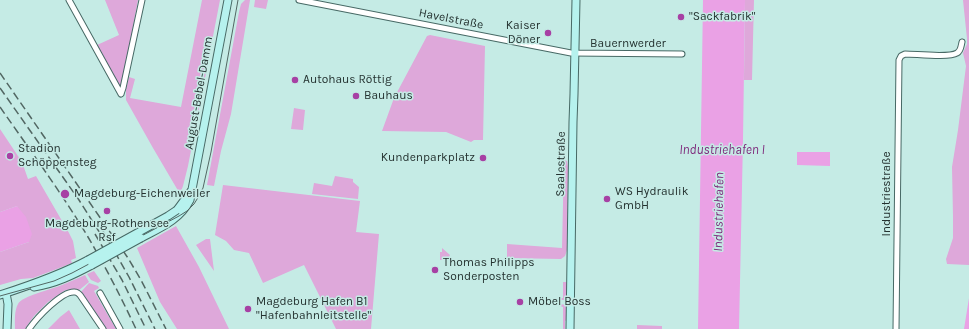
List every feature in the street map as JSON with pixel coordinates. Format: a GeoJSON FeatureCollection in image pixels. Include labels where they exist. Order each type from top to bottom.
{"type":"FeatureCollection","features":[{"type":"Feature","properties":{"kind":"main road","name":"August-Bebel-Damm"},"geometry":{"type":"LineString","coordinates":[[3,294],[22,288],[44,285],[67,277],[90,262],[170,222],[190,200],[228,0]]}},
{"type":"Feature","properties":{"kind":"main road","name":"Saalestraße"},"geometry":{"type":"LineString","coordinates":[[570,329],[576,0]]}},
{"type":"Feature","properties":{"kind":"main road"},"geometry":{"type":"LineString","coordinates":[[3,294],[8,304],[7,329]]}},
{"type":"Feature","properties":{"kind":"street"},"geometry":{"type":"LineString","coordinates":[[69,0],[121,94],[124,88],[142,0]]}},
{"type":"Feature","properties":{"kind":"street","name":"Havelstraße"},"geometry":{"type":"LineString","coordinates":[[299,0],[575,53]]}},
{"type":"Feature","properties":{"kind":"street","name":"Industriestraße"},"geometry":{"type":"LineString","coordinates":[[896,329],[899,60],[901,56],[905,54],[955,54],[960,50],[962,42]]}},
{"type":"Feature","properties":{"kind":"street","name":"Bauernwerder"},"geometry":{"type":"LineString","coordinates":[[575,53],[682,54]]}},
{"type":"Feature","properties":{"kind":"street"},"geometry":{"type":"LineString","coordinates":[[29,329],[38,317],[53,303],[73,292],[77,293],[103,329]]}},
{"type":"Feature","properties":{"kind":"street"},"geometry":{"type":"LineString","coordinates":[[100,294],[120,329]]}},
{"type":"Feature","properties":{"kind":"shaded area"},"geometry":{"type":"Polygon","coordinates":[[[105,0],[138,0],[122,85],[117,85],[97,45],[119,35],[105,0]]]}},
{"type":"Feature","properties":{"kind":"shaded area"},"geometry":{"type":"Polygon","coordinates":[[[202,0],[220,0],[188,166],[180,194],[126,100],[126,89],[129,77],[135,79],[130,98],[181,107],[202,0]]]}},
{"type":"Feature","properties":{"kind":"shaded area"},"geometry":{"type":"Polygon","coordinates":[[[245,0],[250,0],[231,114],[221,151],[214,186],[207,185],[239,12],[241,4],[245,0]]]}},
{"type":"Feature","properties":{"kind":"shaded area"},"geometry":{"type":"Polygon","coordinates":[[[255,0],[268,0],[266,9],[254,7],[255,0]]]}},
{"type":"Feature","properties":{"kind":"shaded area"},"geometry":{"type":"Polygon","coordinates":[[[745,0],[754,0],[752,80],[744,80],[745,0]]]}},
{"type":"Feature","properties":{"kind":"shaded area"},"geometry":{"type":"Polygon","coordinates":[[[963,0],[969,0],[969,265],[947,264],[946,259],[953,238],[952,167],[966,66],[963,53],[967,44],[967,39],[963,0]]]}},
{"type":"Feature","properties":{"kind":"shaded area"},"geometry":{"type":"Polygon","coordinates":[[[430,35],[485,46],[483,140],[474,140],[471,142],[446,132],[382,131],[394,98],[427,36],[430,35]]]}},
{"type":"Feature","properties":{"kind":"shaded area"},"geometry":{"type":"Polygon","coordinates":[[[294,108],[305,110],[303,130],[291,129],[294,108]]]}},
{"type":"Feature","properties":{"kind":"shaded area"},"geometry":{"type":"Polygon","coordinates":[[[0,129],[22,162],[28,179],[36,176],[73,241],[76,258],[71,260],[72,263],[33,278],[21,279],[0,285],[0,252],[29,242],[17,206],[0,212],[0,129]]]}},
{"type":"Feature","properties":{"kind":"shaded area"},"geometry":{"type":"Polygon","coordinates":[[[564,160],[567,161],[568,167],[567,250],[565,256],[561,259],[507,258],[507,244],[562,248],[564,160]]]}},
{"type":"Feature","properties":{"kind":"shaded area"},"geometry":{"type":"Polygon","coordinates":[[[335,176],[353,179],[353,182],[359,187],[358,199],[312,194],[314,183],[332,186],[335,176]]]}},
{"type":"Feature","properties":{"kind":"shaded area"},"geometry":{"type":"Polygon","coordinates":[[[223,185],[360,201],[356,232],[379,234],[371,329],[336,329],[304,265],[263,283],[249,253],[234,250],[226,241],[215,235],[223,185]]]}},
{"type":"Feature","properties":{"kind":"shaded area"},"geometry":{"type":"Polygon","coordinates":[[[176,226],[199,267],[229,329],[177,329],[160,302],[137,248],[176,226]]]}},
{"type":"Feature","properties":{"kind":"shaded area"},"geometry":{"type":"Polygon","coordinates":[[[206,239],[210,239],[214,271],[196,245],[206,239]]]}},
{"type":"Feature","properties":{"kind":"shaded area"},"geometry":{"type":"Polygon","coordinates":[[[442,248],[450,255],[448,260],[440,260],[440,252],[442,252],[442,248]]]}},
{"type":"Feature","properties":{"kind":"shaded area"},"geometry":{"type":"Polygon","coordinates":[[[94,271],[101,281],[98,283],[91,280],[87,274],[94,271]]]}},
{"type":"Feature","properties":{"kind":"shaded area"},"geometry":{"type":"Polygon","coordinates":[[[85,275],[89,282],[78,291],[74,289],[64,291],[48,302],[34,316],[25,329],[15,329],[16,310],[21,301],[25,298],[85,275]]]}},
{"type":"Feature","properties":{"kind":"shaded area"},"geometry":{"type":"Polygon","coordinates":[[[563,282],[568,282],[567,299],[560,300],[560,298],[563,298],[563,282]]]}},
{"type":"Feature","properties":{"kind":"shaded area"},"geometry":{"type":"Polygon","coordinates":[[[89,283],[98,286],[99,288],[94,291],[116,329],[105,329],[80,293],[89,283]]]}},
{"type":"Feature","properties":{"kind":"shaded area"},"geometry":{"type":"Polygon","coordinates":[[[560,304],[567,306],[567,320],[565,321],[565,329],[563,329],[563,307],[560,306],[560,304]]]}},
{"type":"Feature","properties":{"kind":"shaded area"},"geometry":{"type":"Polygon","coordinates":[[[69,310],[80,329],[48,329],[60,317],[69,310]]]}},
{"type":"Feature","properties":{"kind":"shaded area"},"geometry":{"type":"Polygon","coordinates":[[[637,325],[662,326],[662,329],[637,329],[637,325]]]}},
{"type":"Feature","properties":{"kind":"water","name":"Industriehafen I"},"geometry":{"type":"Polygon","coordinates":[[[703,0],[745,0],[739,329],[698,329],[703,0]]]}},
{"type":"Feature","properties":{"kind":"water"},"geometry":{"type":"Polygon","coordinates":[[[797,152],[830,152],[830,166],[797,165],[797,152]]]}},
{"type":"Feature","properties":{"kind":"water"},"geometry":{"type":"Polygon","coordinates":[[[17,206],[26,217],[32,234],[29,242],[0,252],[0,212],[17,206]]]}},
{"type":"Feature","properties":{"kind":"water"},"geometry":{"type":"Polygon","coordinates":[[[969,298],[969,329],[964,329],[969,298]]]}},
{"type":"Feature","properties":{"kind":"tram line"},"geometry":{"type":"LineString","coordinates":[[0,296],[54,281],[72,273],[179,216],[194,204],[203,188],[211,152],[238,0]]}},
{"type":"Feature","properties":{"kind":"railway"},"geometry":{"type":"LineString","coordinates":[[0,73],[128,258],[166,329]]}},
{"type":"Feature","properties":{"kind":"railway"},"geometry":{"type":"LineString","coordinates":[[0,88],[79,200],[103,238]]}},
{"type":"Feature","properties":{"kind":"railway"},"geometry":{"type":"LineString","coordinates":[[0,107],[78,220],[101,259],[136,329]]}},
{"type":"Feature","properties":{"kind":"railway"},"geometry":{"type":"LineString","coordinates":[[103,231],[129,277],[155,329]]}},
{"type":"Feature","properties":{"kind":"railway"},"geometry":{"type":"LineString","coordinates":[[95,234],[122,280],[146,329]]}},
{"type":"Feature","properties":{"kind":"place","name":"\"Sackfabrik\""},"geometry":{"type":"Point","coordinates":[681,17]}},
{"type":"Feature","properties":{"kind":"place","name":"Kaiser Döner"},"geometry":{"type":"Point","coordinates":[548,33]}},
{"type":"Feature","properties":{"kind":"place","name":"Autohaus Röttig"},"geometry":{"type":"Point","coordinates":[295,80]}},
{"type":"Feature","properties":{"kind":"place","name":"Bauhaus"},"geometry":{"type":"Point","coordinates":[356,96]}},
{"type":"Feature","properties":{"kind":"place","name":"Stadion Schöppensteg"},"geometry":{"type":"Point","coordinates":[10,156]}},
{"type":"Feature","properties":{"kind":"place","name":"Kundenparkplatz"},"geometry":{"type":"Point","coordinates":[483,158]}},
{"type":"Feature","properties":{"kind":"place","name":"Magdeburg-Eichenweiler"},"geometry":{"type":"Point","coordinates":[65,194]}},
{"type":"Feature","properties":{"kind":"place","name":"WS Hydraulik GmbH"},"geometry":{"type":"Point","coordinates":[607,199]}},
{"type":"Feature","properties":{"kind":"place","name":"Magdeburg-Rothensee Rsf"},"geometry":{"type":"Point","coordinates":[107,211]}},
{"type":"Feature","properties":{"kind":"place","name":"Thomas Philipps Sonderposten"},"geometry":{"type":"Point","coordinates":[435,270]}},
{"type":"Feature","properties":{"kind":"place","name":"Möbel Boss"},"geometry":{"type":"Point","coordinates":[520,302]}},
{"type":"Feature","properties":{"kind":"place","name":"Magdeburg Hafen B1 \"Hafenbahnleitstelle\""},"geometry":{"type":"Point","coordinates":[248,309]}},
{"type":"Feature","properties":{"kind":"water label","name":"Industriehafen"},"geometry":{"type":"Point","coordinates":[719,212]}}]}
